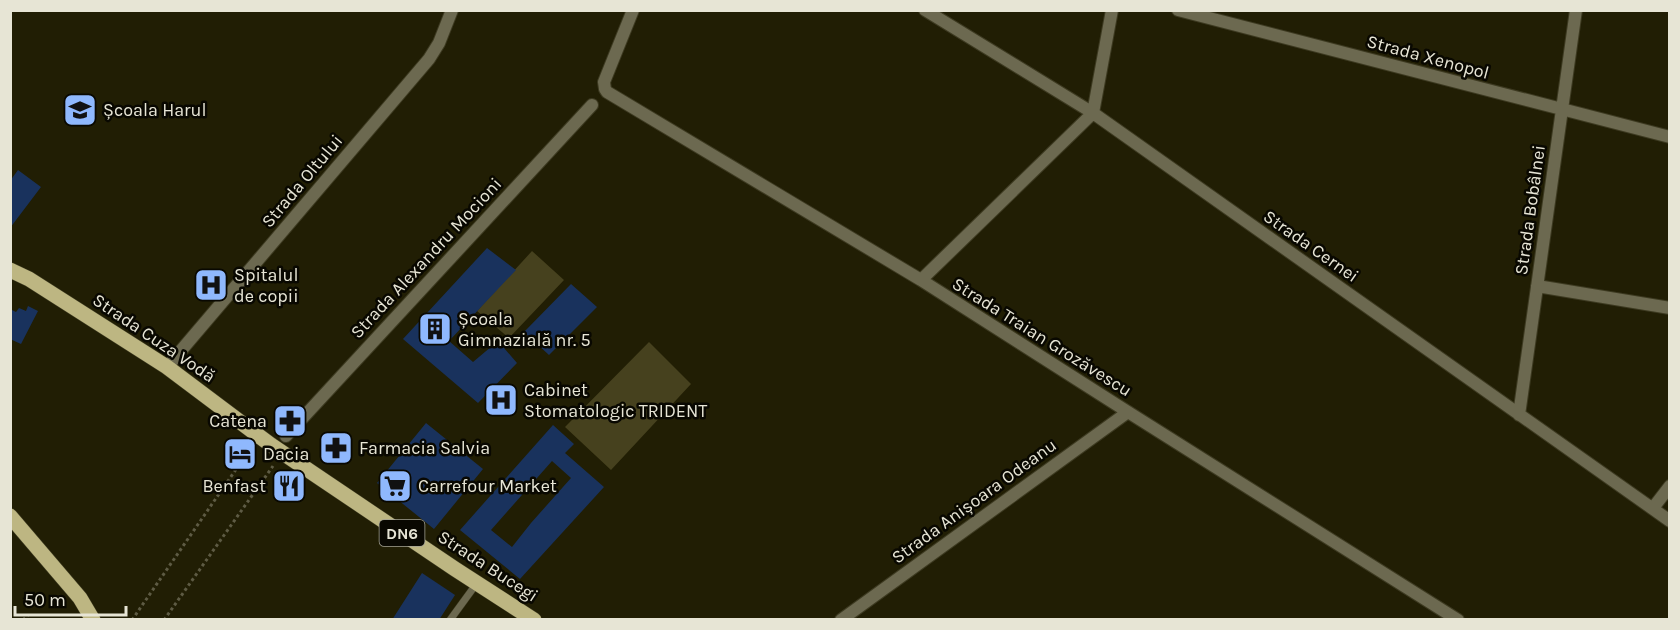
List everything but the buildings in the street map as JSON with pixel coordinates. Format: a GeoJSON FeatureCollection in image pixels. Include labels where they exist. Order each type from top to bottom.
{"type":"FeatureCollection","features":[{"type":"Feature","properties":{"kind":"main road","name":"Strada Cuza Vodă"},"geometry":{"type":"LineString","coordinates":[[10,270],[29,279],[167,367],[271,445]]}},
{"type":"Feature","properties":{"kind":"main road","name":"Strada Bucegi"},"geometry":{"type":"LineString","coordinates":[[271,445],[534,620]]}},
{"type":"Feature","properties":{"kind":"main road"},"geometry":{"type":"LineString","coordinates":[[10,516],[80,598],[93,620]]}},
{"type":"Feature","properties":{"kind":"street","name":"Strada Oltului"},"geometry":{"type":"LineString","coordinates":[[167,367],[429,59],[439,43],[452,10]]}},
{"type":"Feature","properties":{"kind":"street","name":"Strada Traian Grozăvescu"},"geometry":{"type":"LineString","coordinates":[[633,10],[606,75],[604,82],[607,92],[921,280],[1458,620]]}},
{"type":"Feature","properties":{"kind":"street","name":"Strada Cernei"},"geometry":{"type":"LineString","coordinates":[[925,10],[1093,113],[1670,521]]}},
{"type":"Feature","properties":{"kind":"street"},"geometry":{"type":"LineString","coordinates":[[921,280],[1093,113],[1112,10]]}},
{"type":"Feature","properties":{"kind":"street","name":"Strada Xenopol"},"geometry":{"type":"LineString","coordinates":[[1178,10],[1670,137]]}},
{"type":"Feature","properties":{"kind":"street","name":"Strada Bobâlnei"},"geometry":{"type":"LineString","coordinates":[[1519,415],[1576,10]]}},
{"type":"Feature","properties":{"kind":"street","name":"Strada Alexandru Mocioni"},"geometry":{"type":"LineString","coordinates":[[286,436],[592,105]]}},
{"type":"Feature","properties":{"kind":"street"},"geometry":{"type":"LineString","coordinates":[[1538,286],[1670,308]]}},
{"type":"Feature","properties":{"kind":"street","name":"Strada Anișoara Odeanu"},"geometry":{"type":"LineString","coordinates":[[841,620],[1128,412]]}},
{"type":"Feature","properties":{"kind":"street"},"geometry":{"type":"LineString","coordinates":[[1653,508],[1670,486]]}},
{"type":"Feature","properties":{"kind":"lane"},"geometry":{"type":"LineString","coordinates":[[450,620],[477,583]]}},
{"type":"Feature","properties":{"kind":"path"},"geometry":{"type":"LineString","coordinates":[[132,620],[250,450]]}},
{"type":"Feature","properties":{"kind":"path"},"geometry":{"type":"LineString","coordinates":[[164,620],[273,466]]}},
{"type":"Feature","properties":{"kind":"path"},"geometry":{"type":"LineString","coordinates":[[23,620],[28,615]]}},
{"type":"Feature","properties":{"kind":"shaded area"},"geometry":{"type":"Polygon","coordinates":[[[532,251],[564,280],[509,338],[477,311],[532,251]]]}},
{"type":"Feature","properties":{"kind":"shaded area"},"geometry":{"type":"Polygon","coordinates":[[[649,342],[691,384],[611,470],[565,427],[649,342]]]}},
{"type":"Feature","properties":{"kind":"place","name":"Școala Harul"},"geometry":{"type":"Point","coordinates":[80,110]}},
{"type":"Feature","properties":{"kind":"place","name":"Spitalul de copii"},"geometry":{"type":"Point","coordinates":[211,285]}},
{"type":"Feature","properties":{"kind":"place","name":"Școala Gimnazială nr. 5"},"geometry":{"type":"Point","coordinates":[435,329]}},
{"type":"Feature","properties":{"kind":"place","name":"Cabinet Stomatologic TRIDENT"},"geometry":{"type":"Point","coordinates":[501,400]}},
{"type":"Feature","properties":{"kind":"place","name":"Catena"},"geometry":{"type":"Point","coordinates":[290,421]}},
{"type":"Feature","properties":{"kind":"place","name":"Farmacia Salvia"},"geometry":{"type":"Point","coordinates":[336,448]}},
{"type":"Feature","properties":{"kind":"place","name":"Dacia"},"geometry":{"type":"Point","coordinates":[240,454]}},
{"type":"Feature","properties":{"kind":"place","name":"Benfast"},"geometry":{"type":"Point","coordinates":[289,486]}},
{"type":"Feature","properties":{"kind":"place","name":"Carrefour Market"},"geometry":{"type":"Point","coordinates":[395,486]}}]}
